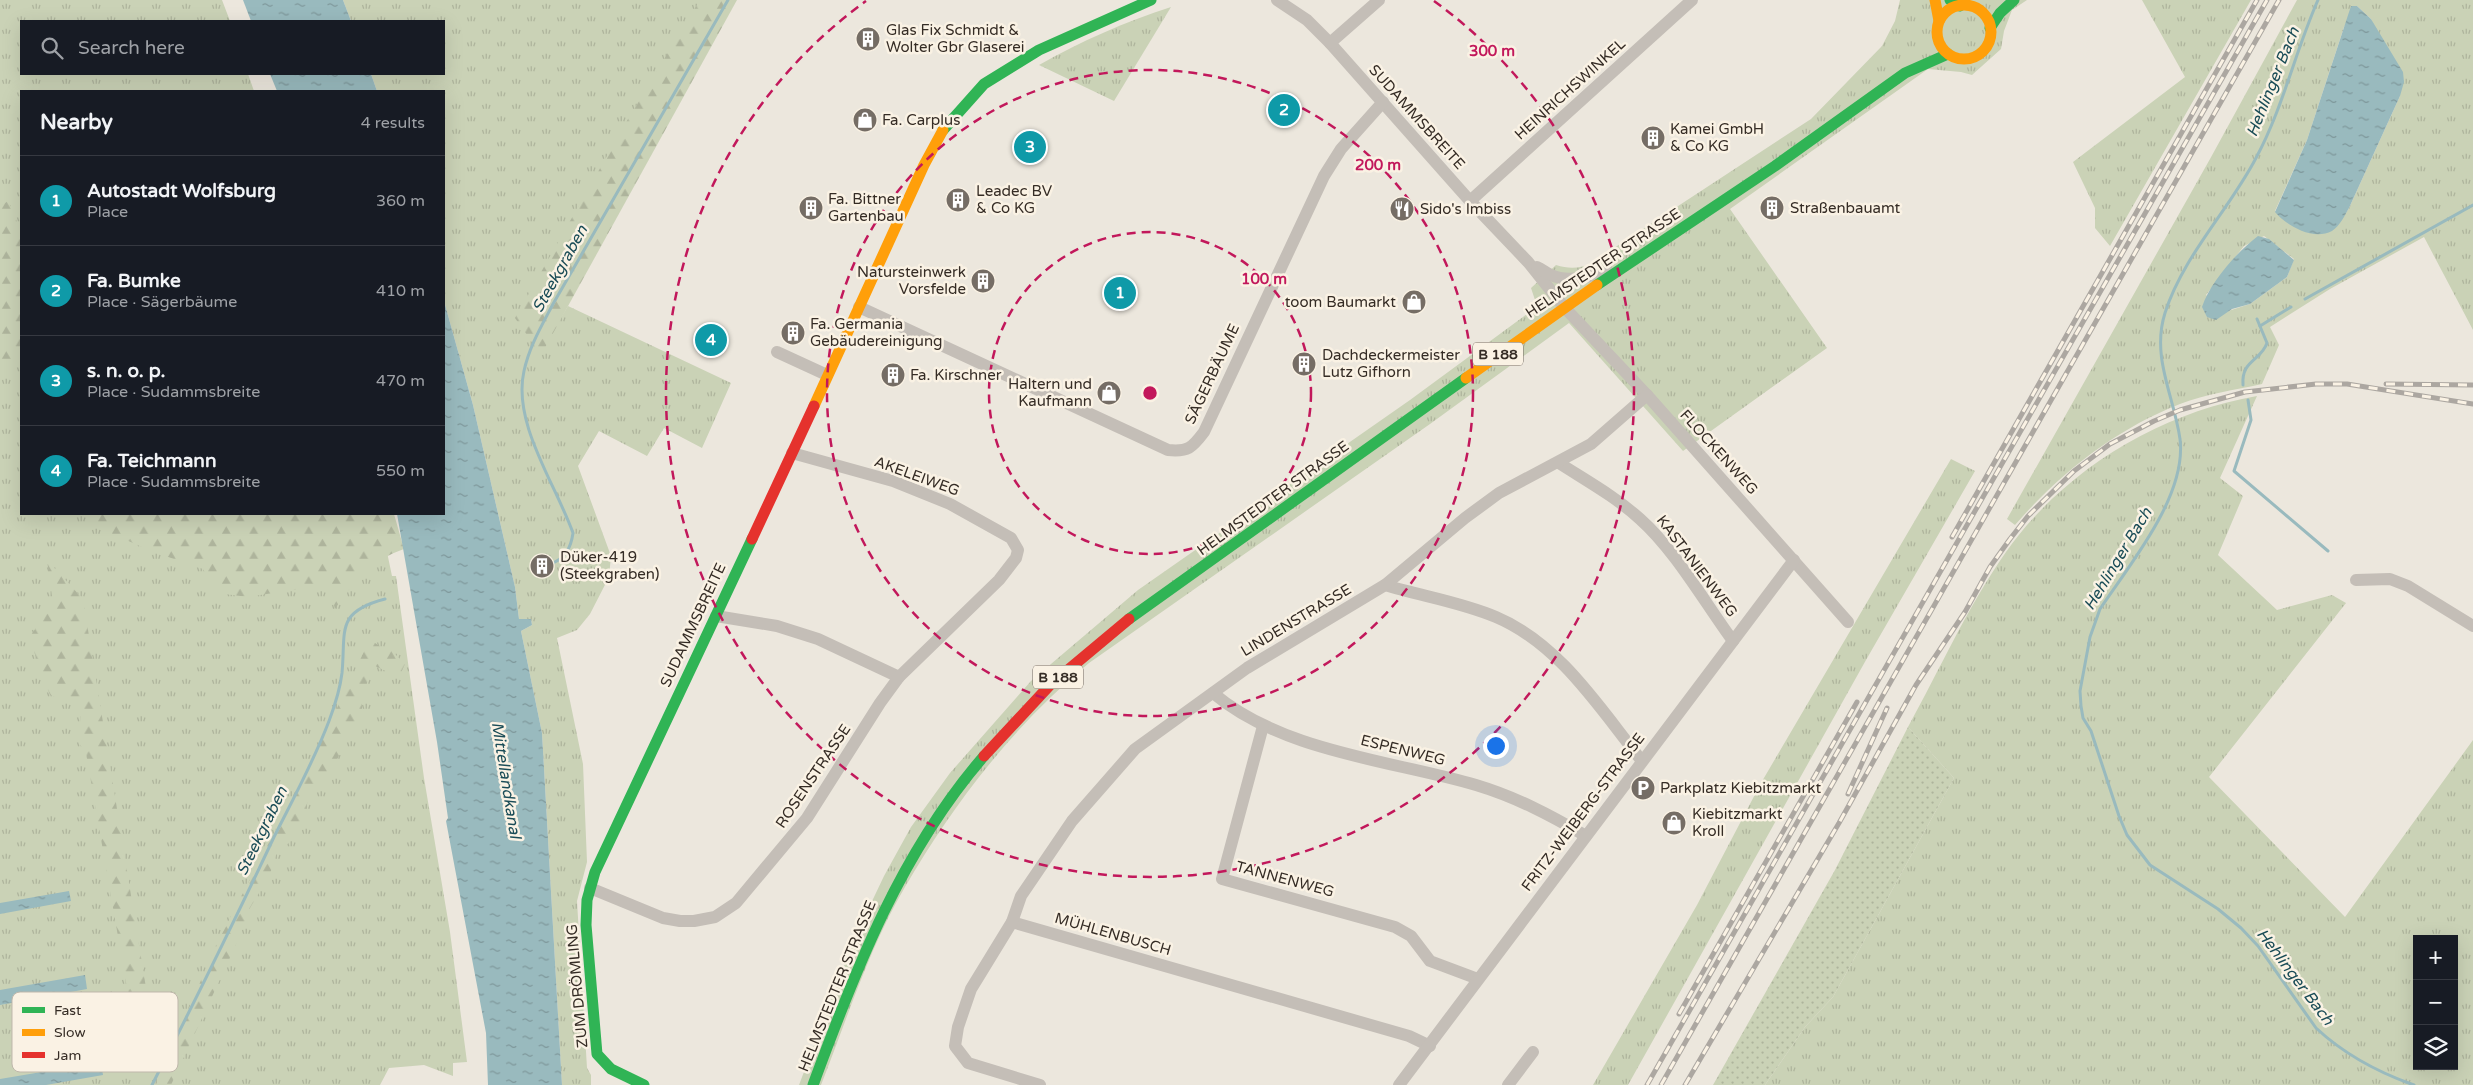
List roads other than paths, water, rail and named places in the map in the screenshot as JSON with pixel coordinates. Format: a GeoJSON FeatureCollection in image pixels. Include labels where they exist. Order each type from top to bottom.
{"type":"FeatureCollection","features":[{"type":"Feature","properties":{"kind":"main road","name":"SUDAMMSBREITE"},"geometry":{"type":"LineString","coordinates":[[590,888],[606,847],[716,616],[924,165],[945,127],[961,107],[984,84],[1006,68],[1039,50],[1151,0]]}},
{"type":"Feature","properties":{"kind":"main road"},"geometry":{"type":"LineString","coordinates":[[1935,0],[1939,21],[1937,34],[1942,49],[1948,54],[1964,59],[1979,54],[1988,43],[1990,28],[1987,19],[1978,10],[1955,3],[1939,21]]}},
{"type":"Feature","properties":{"kind":"main road"},"geometry":{"type":"LineString","coordinates":[[1978,10],[2001,0]]}},
{"type":"Feature","properties":{"kind":"main road"},"geometry":{"type":"LineString","coordinates":[[1990,28],[2000,13],[2014,0]]}},
{"type":"Feature","properties":{"kind":"main road","name":"HELMSTEDTER STRASSE"},"geometry":{"type":"LineString","coordinates":[[1905,74],[1925,53],[1937,34]]}},
{"type":"Feature","properties":{"kind":"main road","name":"HELMSTEDTER STRASSE"},"geometry":{"type":"LineString","coordinates":[[812,1085],[863,953],[900,878],[931,825],[1001,734],[1074,661],[1103,638],[1564,307],[1776,166],[1905,74],[1948,54]]}},
{"type":"Feature","properties":{"kind":"main road","name":"ZUM DRÖMLING"},"geometry":{"type":"LineString","coordinates":[[590,888],[586,925],[597,1054],[601,1062],[614,1071],[644,1085]]}},
{"type":"Feature","properties":{"kind":"street","name":"SUDAMMSBREITE"},"geometry":{"type":"LineString","coordinates":[[1277,0],[1306,20],[1330,44],[1470,201],[1528,262],[1564,307]]}},
{"type":"Feature","properties":{"kind":"street"},"geometry":{"type":"LineString","coordinates":[[1330,44],[1379,0]]}},
{"type":"Feature","properties":{"kind":"street","name":"HEINRICHSWINKEL"},"geometry":{"type":"LineString","coordinates":[[1470,201],[1692,0]]}},
{"type":"Feature","properties":{"kind":"street","name":"SÄGERBÄUME"},"geometry":{"type":"LineString","coordinates":[[859,307],[1168,450],[1181,451],[1193,446],[1204,432],[1324,176],[1341,149],[1383,102]]}},
{"type":"Feature","properties":{"kind":"street","name":"SUDAMMSBREITE"},"geometry":{"type":"LineString","coordinates":[[1528,262],[1551,275],[1572,280],[1593,274],[1614,273]]}},
{"type":"Feature","properties":{"kind":"street","name":"FLOCKENWEG"},"geometry":{"type":"LineString","coordinates":[[1564,307],[1646,395],[1848,622]]}},
{"type":"Feature","properties":{"kind":"street"},"geometry":{"type":"LineString","coordinates":[[777,352],[827,375]]}},
{"type":"Feature","properties":{"kind":"street","name":"LINDENSTRASSE"},"geometry":{"type":"LineString","coordinates":[[1012,922],[1021,896],[1072,820],[1134,749],[1247,668],[1385,585],[1464,518],[1499,494],[1532,474],[1559,463],[1591,444],[1646,395]]}},
{"type":"Feature","properties":{"kind":"street","name":"AKELEIWEG"},"geometry":{"type":"LineString","coordinates":[[792,453],[892,481],[950,504],[1006,534],[1016,543],[1018,550]]}},
{"type":"Feature","properties":{"kind":"street","name":"KASTANIENWEG"},"geometry":{"type":"LineString","coordinates":[[1559,463],[1618,501],[1642,521],[1666,547],[1733,641]]}},
{"type":"Feature","properties":{"kind":"street","name":"ROSENSTRASSE"},"geometry":{"type":"LineString","coordinates":[[590,888],[664,918],[694,921],[715,917],[725,911],[747,892],[807,818],[880,702],[899,677],[999,580],[1013,563],[1018,550]]}},
{"type":"Feature","properties":{"kind":"street","name":"FRITZ-WEIBERG-STRASSE"},"geometry":{"type":"LineString","coordinates":[[1399,1085],[1794,560]]}},
{"type":"Feature","properties":{"kind":"street"},"geometry":{"type":"LineString","coordinates":[[2356,580],[2390,579],[2408,586],[2473,626]]}},
{"type":"Feature","properties":{"kind":"street"},"geometry":{"type":"LineString","coordinates":[[1385,585],[1496,617],[1526,635],[1566,668],[1642,761]]}},
{"type":"Feature","properties":{"kind":"street"},"geometry":{"type":"LineString","coordinates":[[716,616],[777,626],[818,639],[899,677]]}},
{"type":"Feature","properties":{"kind":"street","name":"ESPENWEG"},"geometry":{"type":"LineString","coordinates":[[1212,693],[1231,709],[1263,726],[1330,748],[1475,785],[1510,796],[1546,813],[1586,836]]}},
{"type":"Feature","properties":{"kind":"street","name":"TANNENWEG"},"geometry":{"type":"LineString","coordinates":[[1263,726],[1222,879],[1395,927],[1411,936],[1430,961],[1478,979]]}},
{"type":"Feature","properties":{"kind":"street"},"geometry":{"type":"LineString","coordinates":[[1012,922],[971,989],[958,1027],[955,1046],[966,1061],[973,1065],[1040,1085]]}},
{"type":"Feature","properties":{"kind":"street","name":"MÜHLENBUSCH"},"geometry":{"type":"LineString","coordinates":[[1012,922],[1409,1036],[1430,1046]]}},
{"type":"Feature","properties":{"kind":"street"},"geometry":{"type":"LineString","coordinates":[[1508,1085],[1533,1052]]}},
{"type":"Feature","properties":{"kind":"water"},"geometry":{"type":"Polygon","coordinates":[[[243,0],[343,0],[351,20],[251,20],[243,0]]]}},
{"type":"Feature","properties":{"kind":"water"},"geometry":{"type":"Polygon","coordinates":[[[2351,6],[2357,6],[2371,19],[2403,72],[2404,82],[2400,96],[2342,220],[2332,231],[2325,234],[2309,233],[2293,227],[2275,212],[2307,140],[2351,6]]]}},
{"type":"Feature","properties":{"kind":"water"},"geometry":{"type":"Polygon","coordinates":[[[270,75],[371,75],[377,90],[277,90],[270,75]]]}},
{"type":"Feature","properties":{"kind":"water"},"geometry":{"type":"Polygon","coordinates":[[[2258,236],[2269,239],[2294,260],[2287,277],[2250,304],[2232,309],[2216,320],[2207,317],[2202,307],[2211,287],[2234,258],[2258,236]]]}},
{"type":"Feature","properties":{"kind":"water","name":"Mittellandkanal"},"geometry":{"type":"Polygon","coordinates":[[[445,305],[473,405],[515,587],[519,619],[531,619],[532,625],[521,631],[542,733],[562,1085],[488,1085],[486,1033],[446,821],[448,818],[437,742],[397,515],[445,515],[445,305]]]}},
{"type":"Feature","properties":{"kind":"water"},"geometry":{"type":"Polygon","coordinates":[[[69,891],[71,901],[0,914],[0,903],[69,891]]]}},
{"type":"Feature","properties":{"kind":"water"},"geometry":{"type":"Polygon","coordinates":[[[85,975],[87,989],[71,992],[12,992],[12,1003],[0,1005],[0,990],[85,975]]]}},
{"type":"Feature","properties":{"kind":"water"},"geometry":{"type":"Polygon","coordinates":[[[42,1072],[103,1072],[103,1075],[46,1085],[0,1085],[0,1079],[42,1072]]]}},
{"type":"Feature","properties":{"kind":"waterway","name":"Steekgraben"},"geometry":{"type":"LineString","coordinates":[[553,563],[567,551],[573,533],[538,454],[524,412],[522,391],[526,362],[536,336],[553,304],[728,0]]}},
{"type":"Feature","properties":{"kind":"waterway","name":"Hehlinger Bach"},"geometry":{"type":"LineString","coordinates":[[2318,0],[2274,120],[2256,158],[2183,272],[2165,313],[2161,329],[2162,361],[2180,439],[2180,461],[2175,483],[2166,506],[2140,550],[2100,609],[2090,637],[2080,691],[2081,706],[2083,718],[2091,731],[2127,835],[2150,865],[2218,909],[2241,928],[2258,946],[2316,1028],[2327,1038],[2362,1062],[2414,1085]]}},
{"type":"Feature","properties":{"kind":"waterway"},"geometry":{"type":"LineString","coordinates":[[2305,299],[2473,205]]}},
{"type":"Feature","properties":{"kind":"waterway"},"geometry":{"type":"LineString","coordinates":[[2260,326],[2291,307]]}},
{"type":"Feature","properties":{"kind":"waterway"},"geometry":{"type":"LineString","coordinates":[[2243,385],[2245,370],[2260,354],[2267,343],[2257,319]]}},
{"type":"Feature","properties":{"kind":"waterway"},"geometry":{"type":"LineString","coordinates":[[2248,400],[2251,420],[2234,471],[2328,551]]}},
{"type":"Feature","properties":{"kind":"waterway","name":"Steekgraben"},"geometry":{"type":"LineString","coordinates":[[178,1033],[323,736],[340,685],[346,625],[350,617],[358,610],[385,599]]}},
{"type":"Feature","properties":{"kind":"waterway","name":"Steekgraben"},"geometry":{"type":"LineString","coordinates":[[152,1085],[158,1072]]}},
{"type":"Feature","properties":{"kind":"railway"},"geometry":{"type":"LineString","coordinates":[[1952,537],[2257,0]]}},
{"type":"Feature","properties":{"kind":"railway"},"geometry":{"type":"LineString","coordinates":[[1647,1085],[2267,0]]}},
{"type":"Feature","properties":{"kind":"railway"},"geometry":{"type":"LineString","coordinates":[[1661,1085],[2279,0]]}},
{"type":"Feature","properties":{"kind":"railway"},"geometry":{"type":"LineString","coordinates":[[1685,1085],[1839,823],[1916,685],[1965,612],[1990,567],[2028,516],[2074,471],[2110,444],[2154,421],[2180,410],[2245,392],[2316,384],[2347,384],[2473,404]]}},
{"type":"Feature","properties":{"kind":"railway"},"geometry":{"type":"LineString","coordinates":[[2386,384],[2473,385]]}},
{"type":"Feature","properties":{"kind":"railway"},"geometry":{"type":"LineString","coordinates":[[1679,1014],[1857,702]]}},
{"type":"Feature","properties":{"kind":"railway"},"geometry":{"type":"LineString","coordinates":[[1848,794],[1887,708]]}},
{"type":"Feature","properties":{"kind":"place","name":"Glas Fix Schmidt & Wolter Gbr Glaserei"},"geometry":{"type":"Point","coordinates":[868,39]}},
{"type":"Feature","properties":{"kind":"place","name":"Fa. Bumke"},"geometry":{"type":"Point","coordinates":[1284,110]}},
{"type":"Feature","properties":{"kind":"place","name":"Fa. Carplus"},"geometry":{"type":"Point","coordinates":[865,120]}},
{"type":"Feature","properties":{"kind":"place","name":"Kamei GmbH & Co KG"},"geometry":{"type":"Point","coordinates":[1653,138]}},
{"type":"Feature","properties":{"kind":"place","name":"s. n. o. p."},"geometry":{"type":"Point","coordinates":[1030,147]}},
{"type":"Feature","properties":{"kind":"place","name":"Leadec BV & Co KG"},"geometry":{"type":"Point","coordinates":[958,200]}},
{"type":"Feature","properties":{"kind":"place","name":"Fa. Bittner Gartenbau"},"geometry":{"type":"Point","coordinates":[811,208]}},
{"type":"Feature","properties":{"kind":"place","name":"Straßenbauamt"},"geometry":{"type":"Point","coordinates":[1772,208]}},
{"type":"Feature","properties":{"kind":"place","name":"Sido's Imbiss"},"geometry":{"type":"Point","coordinates":[1402,209]}},
{"type":"Feature","properties":{"kind":"place","name":"Natursteinwerk Vorsfelde"},"geometry":{"type":"Point","coordinates":[983,281]}},
{"type":"Feature","properties":{"kind":"place","name":"Autostadt Wolfsburg"},"geometry":{"type":"Point","coordinates":[1120,293]}},
{"type":"Feature","properties":{"kind":"place","name":"toom Baumarkt"},"geometry":{"type":"Point","coordinates":[1414,302]}},
{"type":"Feature","properties":{"kind":"place","name":"Fa. Germania Gebäudereinigung"},"geometry":{"type":"Point","coordinates":[793,333]}},
{"type":"Feature","properties":{"kind":"place","name":"Fa. Teichmann"},"geometry":{"type":"Point","coordinates":[711,340]}},
{"type":"Feature","properties":{"kind":"place","name":"Dachdeckermeister Lutz Gifhorn"},"geometry":{"type":"Point","coordinates":[1304,364]}},
{"type":"Feature","properties":{"kind":"place","name":"Fa. Kirschner"},"geometry":{"type":"Point","coordinates":[893,375]}},
{"type":"Feature","properties":{"kind":"place","name":"Haltern und Kaufmann"},"geometry":{"type":"Point","coordinates":[1109,393]}},
{"type":"Feature","properties":{"kind":"place","name":"Düker-419 (Steekgraben)"},"geometry":{"type":"Point","coordinates":[542,566]}},
{"type":"Feature","properties":{"kind":"place","name":"Parkplatz Kiebitzmarkt"},"geometry":{"type":"Point","coordinates":[1643,788]}},
{"type":"Feature","properties":{"kind":"place","name":"Kiebitzmarkt Kroll"},"geometry":{"type":"Point","coordinates":[1674,823]}}]}
